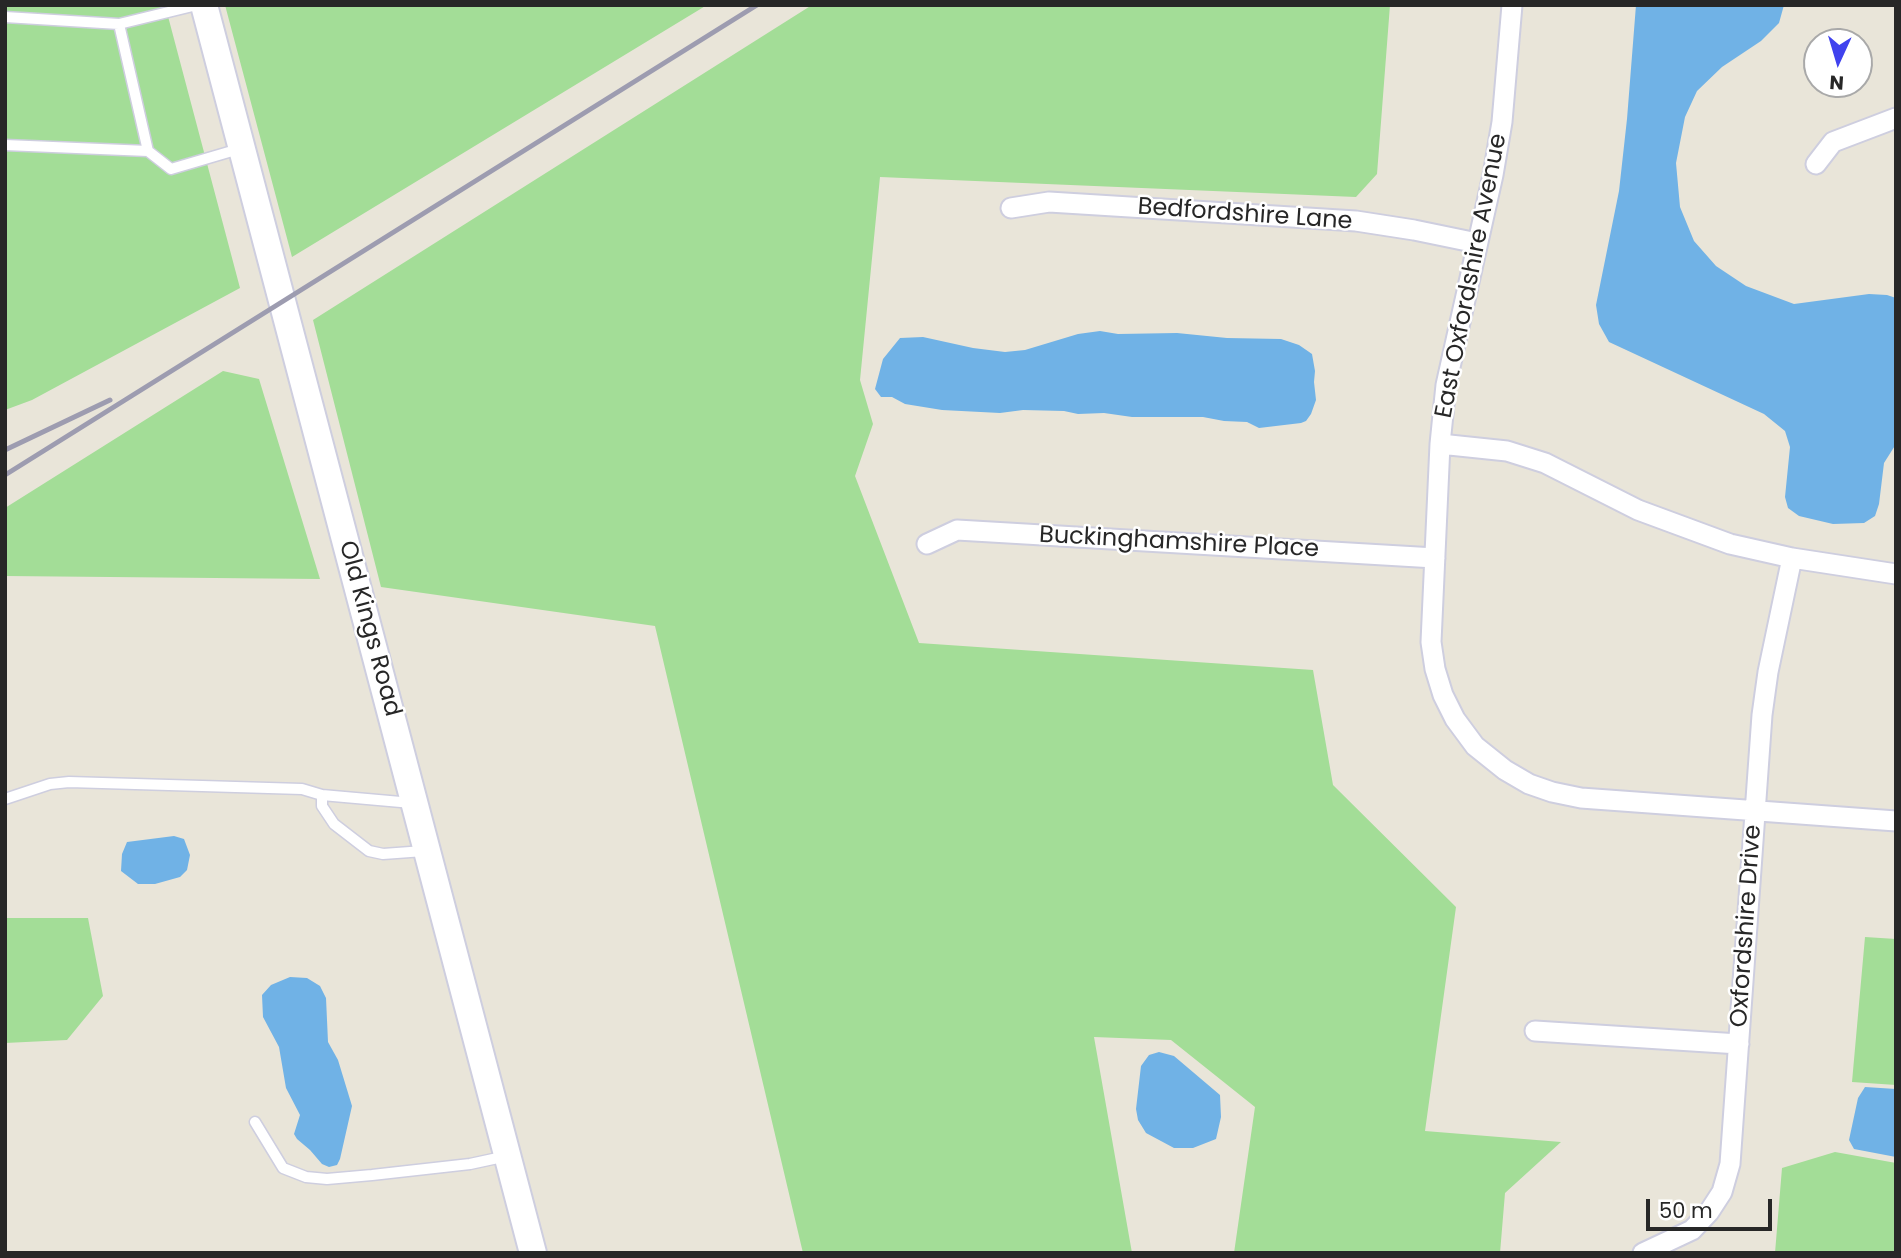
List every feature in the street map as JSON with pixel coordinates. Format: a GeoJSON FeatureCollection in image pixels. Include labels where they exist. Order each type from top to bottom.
{"type":"FeatureCollection","features":[{"type":"Feature","properties":{"kind":"street","name":"Old Kings Road"},"geometry":{"type":"LineString","coordinates":[[204,5],[533,1253]]}},
{"type":"Feature","properties":{"kind":"street","name":"East Oxfordshire Avenue"},"geometry":{"type":"LineString","coordinates":[[1512,5],[1502,122],[1493,176],[1446,385],[1440,444],[1431,642],[1443,695],[1455,719],[1475,746],[1505,770],[1552,792],[1581,798],[1896,821]]}},
{"type":"Feature","properties":{"kind":"street"},"geometry":{"type":"LineString","coordinates":[[1816,164],[1833,142],[1896,118]]}},
{"type":"Feature","properties":{"kind":"street","name":"Bedfordshire Lane"},"geometry":{"type":"LineString","coordinates":[[1011,208],[1049,202],[1356,221],[1477,243]]}},
{"type":"Feature","properties":{"kind":"street"},"geometry":{"type":"LineString","coordinates":[[1440,444],[1507,451],[1545,463],[1639,510],[1730,544],[1792,558],[1896,574]]}},
{"type":"Feature","properties":{"kind":"street","name":"Buckinghamshire Place"},"geometry":{"type":"LineString","coordinates":[[927,544],[957,530],[1435,558]]}},
{"type":"Feature","properties":{"kind":"street","name":"Oxfordshire Drive"},"geometry":{"type":"LineString","coordinates":[[1643,1253],[1692,1230],[1709,1212],[1722,1192],[1730,1164],[1763,704],[1792,558]]}},
{"type":"Feature","properties":{"kind":"street"},"geometry":{"type":"LineString","coordinates":[[1535,1031],[1739,1044]]}},
{"type":"Feature","properties":{"kind":"lane"},"geometry":{"type":"LineString","coordinates":[[5,18],[119,24],[197,5]]}},
{"type":"Feature","properties":{"kind":"lane"},"geometry":{"type":"LineString","coordinates":[[119,24],[148,151]]}},
{"type":"Feature","properties":{"kind":"lane"},"geometry":{"type":"LineString","coordinates":[[5,145],[148,151],[171,169],[242,148]]}},
{"type":"Feature","properties":{"kind":"lane"},"geometry":{"type":"LineString","coordinates":[[5,799],[50,784],[69,782],[302,789],[322,795],[415,804]]}},
{"type":"Feature","properties":{"kind":"lane"},"geometry":{"type":"LineString","coordinates":[[322,795],[322,806],[334,824],[369,851],[383,854],[428,851]]}},
{"type":"Feature","properties":{"kind":"lane"},"geometry":{"type":"LineString","coordinates":[[255,1122],[283,1168],[306,1177],[327,1179],[372,1175],[470,1164],[508,1156]]}},
{"type":"Feature","properties":{"kind":"green space"},"geometry":{"type":"Polygon","coordinates":[[[5,5],[165,5],[240,288],[32,400],[5,410],[5,5]]]}},
{"type":"Feature","properties":{"kind":"green space"},"geometry":{"type":"Polygon","coordinates":[[[225,5],[707,5],[292,257],[225,5]]]}},
{"type":"Feature","properties":{"kind":"green space"},"geometry":{"type":"Polygon","coordinates":[[[812,5],[1390,5],[1377,174],[1356,197],[880,177],[860,380],[873,424],[855,476],[919,643],[1313,670],[1333,785],[1456,907],[1425,1131],[1561,1142],[1505,1193],[1500,1253],[1234,1253],[1255,1107],[1171,1040],[1094,1037],[1132,1253],[803,1253],[655,626],[381,587],[313,320],[812,5]]]}},
{"type":"Feature","properties":{"kind":"green space"},"geometry":{"type":"Polygon","coordinates":[[[223,371],[259,379],[320,579],[5,576],[5,508],[223,371]]]}},
{"type":"Feature","properties":{"kind":"green space"},"geometry":{"type":"Polygon","coordinates":[[[5,918],[88,918],[103,996],[67,1040],[5,1043],[5,918]]]}},
{"type":"Feature","properties":{"kind":"green space"},"geometry":{"type":"Polygon","coordinates":[[[1865,937],[1896,939],[1896,1085],[1852,1082],[1865,937]]]}},
{"type":"Feature","properties":{"kind":"green space"},"geometry":{"type":"Polygon","coordinates":[[[1835,1152],[1896,1163],[1896,1253],[1775,1253],[1782,1168],[1835,1152]]]}},
{"type":"Feature","properties":{"kind":"water"},"geometry":{"type":"Polygon","coordinates":[[[1636,5],[1784,5],[1779,23],[1761,41],[1722,67],[1697,91],[1685,117],[1676,163],[1680,207],[1694,241],[1716,266],[1746,286],[1794,304],[1869,294],[1896,298],[1896,444],[1884,463],[1875,516],[1864,523],[1833,524],[1799,516],[1788,508],[1785,497],[1790,447],[1785,431],[1764,414],[1609,342],[1599,324],[1596,305],[1619,191],[1636,5]]]}},
{"type":"Feature","properties":{"kind":"water"},"geometry":{"type":"Polygon","coordinates":[[[1100,331],[1118,334],[1177,333],[1227,338],[1281,339],[1299,345],[1312,354],[1316,400],[1306,421],[1259,428],[1247,422],[1203,417],[1132,417],[1064,411],[1023,410],[1000,413],[942,410],[905,404],[892,397],[881,397],[875,389],[883,359],[900,338],[923,337],[1005,352],[1025,350],[1078,334],[1100,331]]]}},
{"type":"Feature","properties":{"kind":"water"},"geometry":{"type":"Polygon","coordinates":[[[174,836],[184,839],[190,855],[187,870],[180,877],[155,884],[138,884],[121,871],[122,854],[127,842],[174,836]]]}},
{"type":"Feature","properties":{"kind":"water"},"geometry":{"type":"Polygon","coordinates":[[[290,977],[307,978],[320,986],[326,998],[328,1042],[338,1060],[352,1106],[340,1159],[337,1165],[329,1167],[322,1164],[294,1134],[300,1115],[286,1088],[279,1047],[263,1017],[262,995],[271,985],[290,977]]]}},
{"type":"Feature","properties":{"kind":"water"},"geometry":{"type":"Polygon","coordinates":[[[1159,1052],[1174,1056],[1220,1095],[1221,1117],[1216,1139],[1193,1148],[1174,1148],[1146,1133],[1138,1120],[1136,1109],[1141,1066],[1149,1055],[1159,1052]]]}},
{"type":"Feature","properties":{"kind":"water"},"geometry":{"type":"Polygon","coordinates":[[[1865,1087],[1896,1089],[1896,1157],[1854,1149],[1849,1140],[1858,1098],[1865,1087]]]}},
{"type":"Feature","properties":{"kind":"railway"},"geometry":{"type":"LineString","coordinates":[[5,475],[757,5]]}},
{"type":"Feature","properties":{"kind":"railway"},"geometry":{"type":"LineString","coordinates":[[5,450],[110,400]]}}]}
